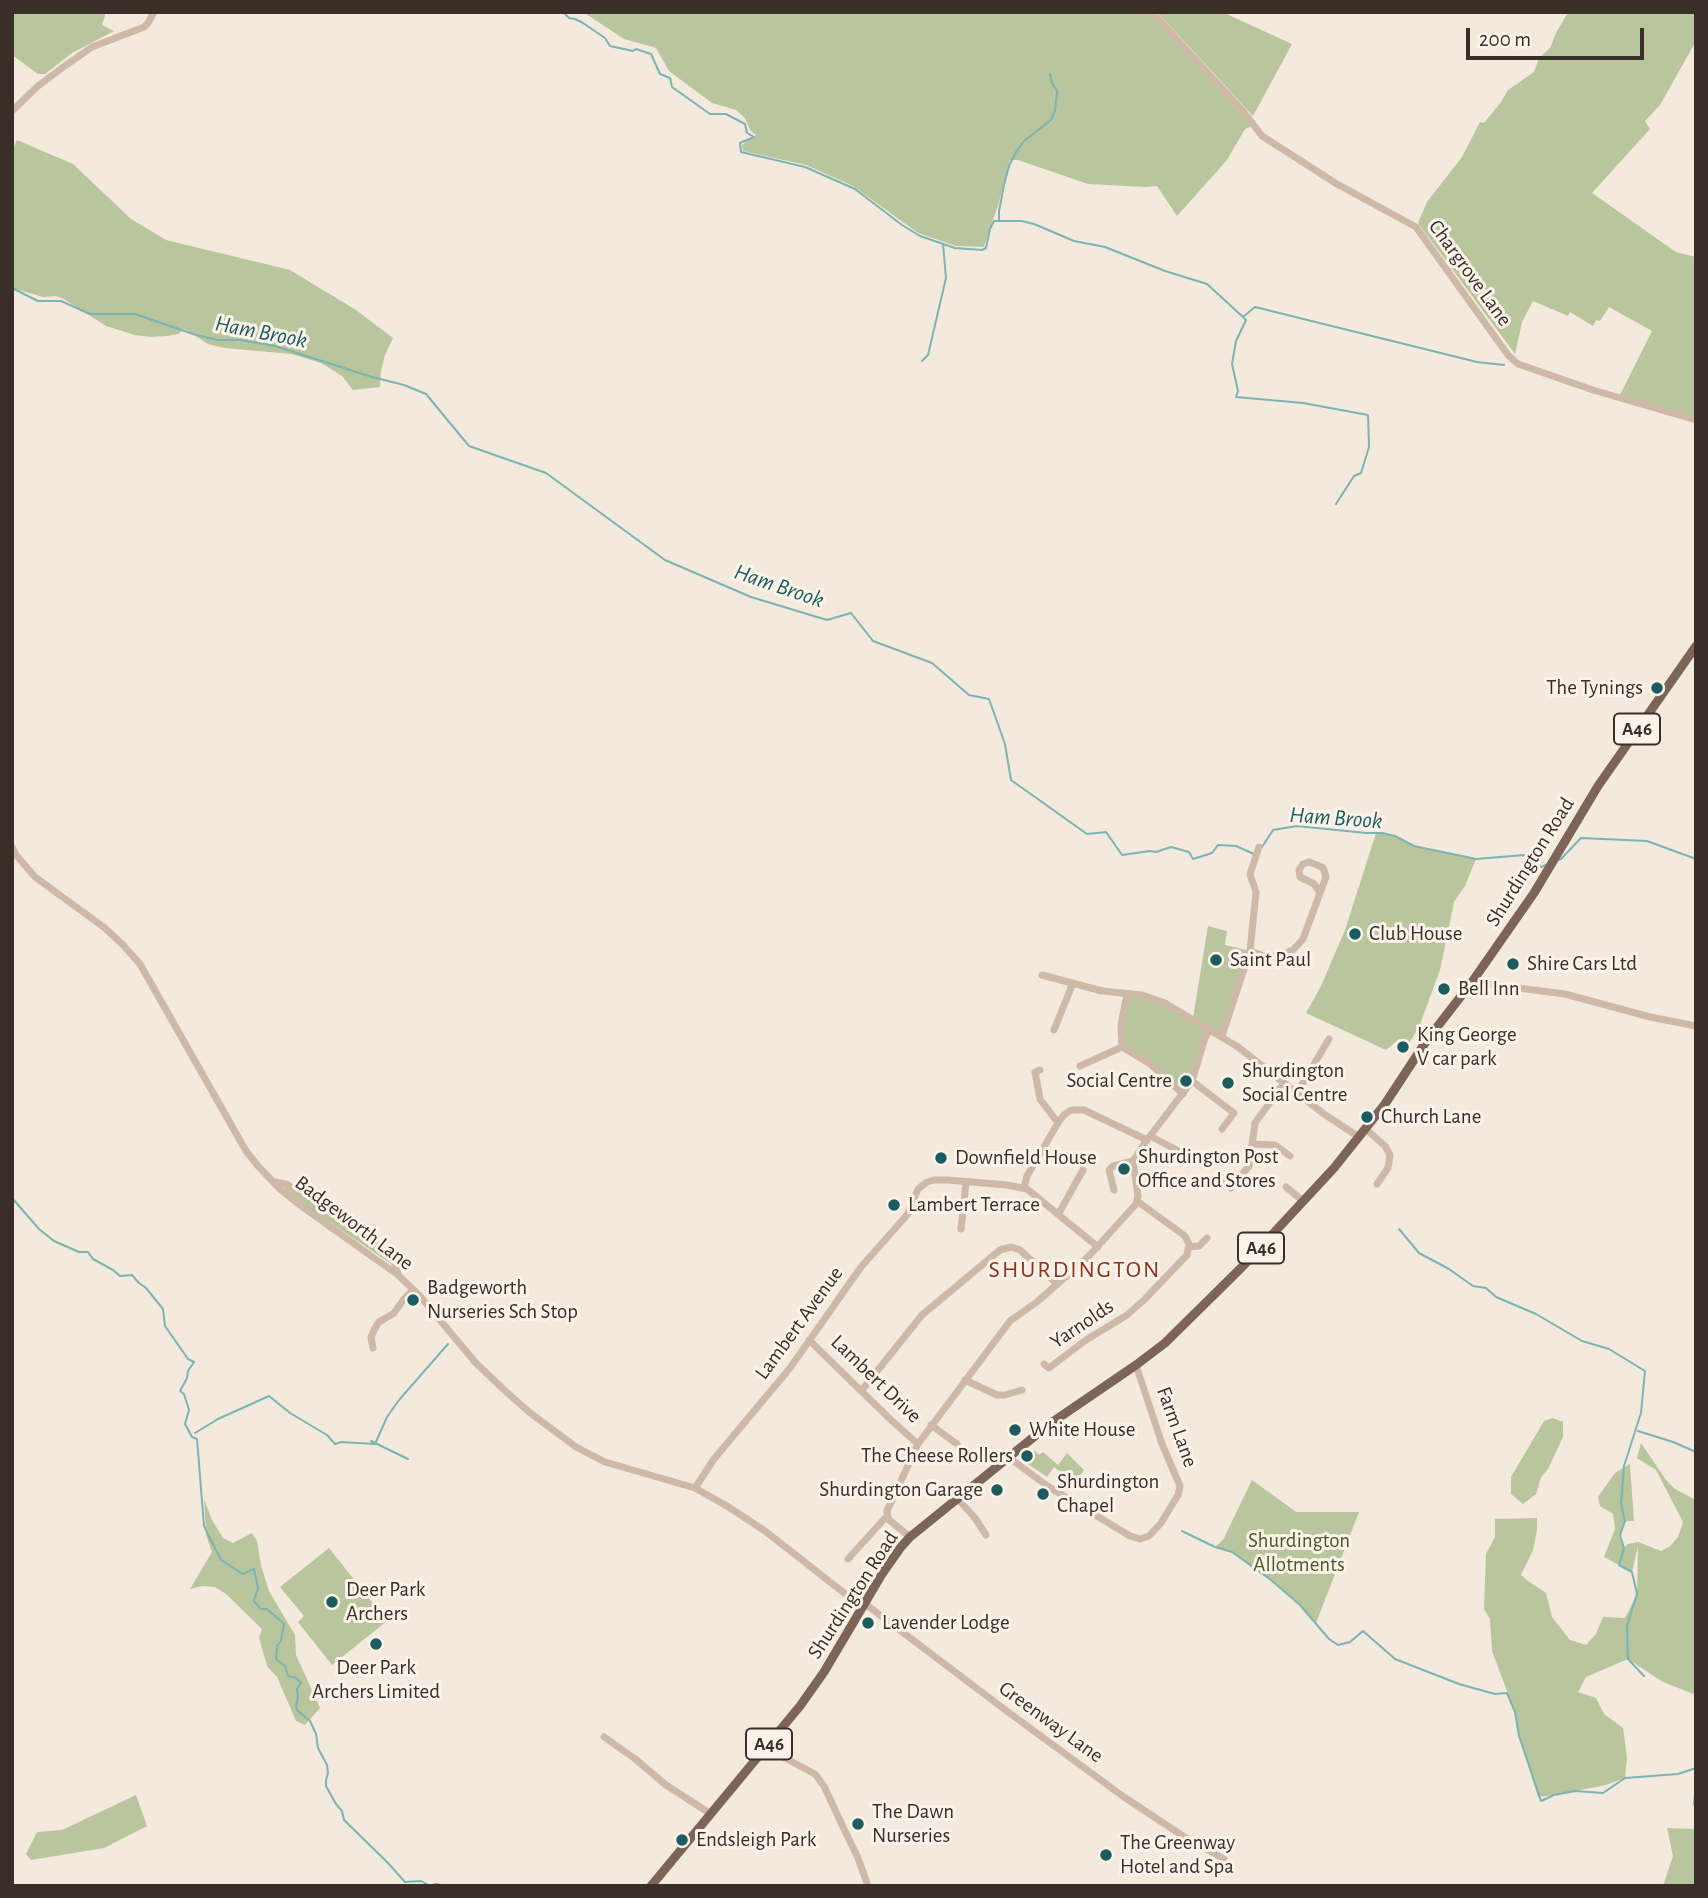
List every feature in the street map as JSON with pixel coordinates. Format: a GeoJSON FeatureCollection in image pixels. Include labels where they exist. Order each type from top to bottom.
{"type":"FeatureCollection","features":[{"type":"Feature","properties":{"kind":"main road","name":"Shurdington Road"},"geometry":{"type":"LineString","coordinates":[[651,1886],[800,1706],[824,1672],[863,1605],[910,1537],[1051,1423],[1136,1365],[1186,1323],[1243,1266],[1366,1129],[1534,893],[1598,786],[1696,646]]}},
{"type":"Feature","properties":{"kind":"street"},"geometry":{"type":"LineString","coordinates":[[12,111],[38,86],[92,47],[144,27],[154,12]]}},
{"type":"Feature","properties":{"kind":"street","name":"Chargrove Lane"},"geometry":{"type":"LineString","coordinates":[[1152,12],[1243,111],[1262,136],[1337,184],[1416,227],[1508,355],[1518,364],[1593,390],[1696,420]]}},
{"type":"Feature","properties":{"kind":"street","name":"Badgeworth Lane"},"geometry":{"type":"LineString","coordinates":[[12,847],[35,877],[105,928],[123,944],[139,964],[246,1151],[272,1181],[323,1222],[398,1275],[475,1362],[502,1388],[576,1447],[605,1462],[695,1488],[727,1506],[765,1531],[863,1605]]}},
{"type":"Feature","properties":{"kind":"street"},"geometry":{"type":"LineString","coordinates":[[1222,1036],[1250,951],[1256,892],[1250,874],[1259,847]]}},
{"type":"Feature","properties":{"kind":"street"},"geometry":{"type":"LineString","coordinates":[[1250,951],[1273,957],[1284,955],[1300,943],[1305,934],[1326,877],[1322,867],[1311,863],[1303,864],[1299,870],[1300,877],[1314,884],[1320,893]]}},
{"type":"Feature","properties":{"kind":"street"},"geometry":{"type":"LineString","coordinates":[[1042,975],[1102,991],[1142,995],[1165,1003],[1222,1036],[1359,1137]]}},
{"type":"Feature","properties":{"kind":"street"},"geometry":{"type":"LineString","coordinates":[[1472,982],[1564,994],[1650,1017],[1695,1025]]}},
{"type":"Feature","properties":{"kind":"street"},"geometry":{"type":"LineString","coordinates":[[1054,1030],[1073,983]]}},
{"type":"Feature","properties":{"kind":"street"},"geometry":{"type":"LineString","coordinates":[[1122,1047],[1121,1026],[1127,994]]}},
{"type":"Feature","properties":{"kind":"street"},"geometry":{"type":"LineString","coordinates":[[1114,1190],[1109,1170],[1113,1166],[1133,1161],[1183,1094],[1192,1081],[1210,1030]]}},
{"type":"Feature","properties":{"kind":"street"},"geometry":{"type":"LineString","coordinates":[[1297,1093],[1329,1039]]}},
{"type":"Feature","properties":{"kind":"street"},"geometry":{"type":"LineString","coordinates":[[1080,1066],[1122,1047]]}},
{"type":"Feature","properties":{"kind":"street"},"geometry":{"type":"LineString","coordinates":[[1122,1047],[1149,1063],[1183,1094]]}},
{"type":"Feature","properties":{"kind":"street"},"geometry":{"type":"LineString","coordinates":[[1034,1070],[1040,1099],[1059,1121]]}},
{"type":"Feature","properties":{"kind":"street"},"geometry":{"type":"LineString","coordinates":[[1192,1081],[1234,1113],[1222,1129]]}},
{"type":"Feature","properties":{"kind":"street"},"geometry":{"type":"LineString","coordinates":[[1238,1194],[1228,1185],[1249,1166],[1255,1123],[1284,1083]]}},
{"type":"Feature","properties":{"kind":"street"},"geometry":{"type":"LineString","coordinates":[[1024,1188],[1027,1176],[1059,1121],[1068,1111],[1081,1109],[1177,1150]]}},
{"type":"Feature","properties":{"kind":"street"},"geometry":{"type":"LineString","coordinates":[[1366,1129],[1385,1146],[1390,1155],[1388,1168],[1377,1184]]}},
{"type":"Feature","properties":{"kind":"street"},"geometry":{"type":"LineString","coordinates":[[1252,1144],[1275,1145],[1290,1156]]}},
{"type":"Feature","properties":{"kind":"street"},"geometry":{"type":"LineString","coordinates":[[848,1559],[887,1516],[888,1508],[918,1444],[1010,1321],[1038,1301],[1098,1248],[1137,1201],[1133,1161]]}},
{"type":"Feature","properties":{"kind":"street"},"geometry":{"type":"LineString","coordinates":[[1059,1213],[1083,1170]]}},
{"type":"Feature","properties":{"kind":"street","name":"Lambert Avenue"},"geometry":{"type":"LineString","coordinates":[[695,1488],[714,1459],[770,1393],[861,1267],[907,1214],[918,1189],[931,1180],[965,1182]]}},
{"type":"Feature","properties":{"kind":"street"},"geometry":{"type":"LineString","coordinates":[[272,1181],[286,1184],[360,1228],[394,1262],[398,1275]]}},
{"type":"Feature","properties":{"kind":"street"},"geometry":{"type":"LineString","coordinates":[[961,1229],[965,1182],[1024,1188],[1059,1213],[1098,1248]]}},
{"type":"Feature","properties":{"kind":"street"},"geometry":{"type":"LineString","coordinates":[[1286,1187],[1303,1201]]}},
{"type":"Feature","properties":{"kind":"street"},"geometry":{"type":"LineString","coordinates":[[1137,1201],[1187,1238],[1189,1247]]}},
{"type":"Feature","properties":{"kind":"street","name":"Yarnolds"},"geometry":{"type":"LineString","coordinates":[[1049,1368],[1086,1340],[1127,1315],[1188,1255],[1189,1247],[1199,1246],[1207,1238]]}},
{"type":"Feature","properties":{"kind":"street"},"geometry":{"type":"LineString","coordinates":[[862,1390],[922,1315],[1000,1250],[1011,1247],[1023,1252],[1057,1284]]}},
{"type":"Feature","properties":{"kind":"street"},"geometry":{"type":"LineString","coordinates":[[373,1348],[371,1337],[375,1328],[381,1320],[394,1312],[413,1290]]}},
{"type":"Feature","properties":{"kind":"street","name":"Lambert Drive"},"geometry":{"type":"LineString","coordinates":[[809,1340],[918,1444]]}},
{"type":"Feature","properties":{"kind":"street","name":"Farm Lane"},"geometry":{"type":"LineString","coordinates":[[1008,1457],[1049,1487],[1130,1536],[1140,1539],[1149,1536],[1161,1523],[1178,1495],[1180,1486],[1162,1444],[1136,1365]]}},
{"type":"Feature","properties":{"kind":"street"},"geometry":{"type":"LineString","coordinates":[[965,1381],[1000,1396],[1022,1390]]}},
{"type":"Feature","properties":{"kind":"street"},"geometry":{"type":"LineString","coordinates":[[932,1425],[957,1444]]}},
{"type":"Feature","properties":{"kind":"street"},"geometry":{"type":"LineString","coordinates":[[957,1498],[986,1535]]}},
{"type":"Feature","properties":{"kind":"street"},"geometry":{"type":"LineString","coordinates":[[887,1516],[910,1537]]}},
{"type":"Feature","properties":{"kind":"street","name":"Greenway Lane"},"geometry":{"type":"LineString","coordinates":[[863,1605],[1124,1797],[1182,1836],[1224,1859]]}},
{"type":"Feature","properties":{"kind":"street"},"geometry":{"type":"LineString","coordinates":[[604,1737],[666,1785],[711,1814]]}},
{"type":"Feature","properties":{"kind":"street"},"geometry":{"type":"LineString","coordinates":[[766,1748],[815,1774],[824,1786],[868,1886]]}},
{"type":"Feature","properties":{"kind":"green space"},"geometry":{"type":"Polygon","coordinates":[[[12,12],[106,12],[102,25],[114,31],[72,53],[45,74],[38,74],[12,55],[12,12]]]}},
{"type":"Feature","properties":{"kind":"green space"},"geometry":{"type":"Polygon","coordinates":[[[583,12],[1149,12],[1252,126],[1245,129],[1227,160],[1177,216],[1157,186],[1088,184],[1018,160],[1010,160],[984,247],[956,246],[918,233],[853,186],[806,165],[743,151],[742,145],[756,135],[736,110],[712,103],[669,71],[656,48],[624,39],[583,12]]]}},
{"type":"Feature","properties":{"kind":"green space"},"geometry":{"type":"Polygon","coordinates":[[[1157,12],[1222,12],[1292,44],[1253,116],[1157,12]]]}},
{"type":"Feature","properties":{"kind":"green space"},"geometry":{"type":"Polygon","coordinates":[[[1570,12],[1696,12],[1696,41],[1660,105],[1645,121],[1650,129],[1592,193],[1676,252],[1696,257],[1696,417],[1620,395],[1652,331],[1609,307],[1600,321],[1596,320],[1593,326],[1570,312],[1568,316],[1533,301],[1522,322],[1515,354],[1418,223],[1427,202],[1462,157],[1480,122],[1484,123],[1508,90],[1534,72],[1539,58],[1550,48],[1570,12]]]}},
{"type":"Feature","properties":{"kind":"green space"},"geometry":{"type":"Polygon","coordinates":[[[17,140],[73,164],[131,219],[166,240],[290,270],[356,310],[393,338],[385,355],[380,387],[353,390],[342,376],[321,363],[291,354],[208,344],[185,329],[178,334],[167,336],[135,335],[106,326],[64,299],[56,296],[43,297],[12,288],[12,151],[17,140]]]}},
{"type":"Feature","properties":{"kind":"green space"},"geometry":{"type":"Polygon","coordinates":[[[1376,833],[1395,836],[1414,846],[1476,859],[1465,886],[1454,902],[1440,970],[1419,1027],[1408,1045],[1399,1039],[1386,1050],[1306,1013],[1345,930],[1376,833]]]}},
{"type":"Feature","properties":{"kind":"green space"},"geometry":{"type":"Polygon","coordinates":[[[1208,926],[1227,931],[1225,945],[1250,951],[1222,1036],[1211,1030],[1192,1081],[1171,1083],[1126,1049],[1121,1025],[1127,994],[1142,995],[1193,1018],[1208,926]]]}},
{"type":"Feature","properties":{"kind":"green space"},"geometry":{"type":"Polygon","coordinates":[[[286,1187],[356,1229],[390,1263],[310,1209],[285,1189],[286,1187]]]}},
{"type":"Feature","properties":{"kind":"green space"},"geometry":{"type":"Polygon","coordinates":[[[1553,1418],[1563,1422],[1563,1437],[1548,1469],[1541,1477],[1536,1494],[1523,1504],[1511,1494],[1511,1477],[1544,1421],[1553,1418]]]}},
{"type":"Feature","properties":{"kind":"green space"},"geometry":{"type":"Polygon","coordinates":[[[1641,1443],[1666,1480],[1675,1489],[1696,1500],[1696,1695],[1663,1682],[1628,1659],[1586,1677],[1578,1692],[1596,1698],[1604,1714],[1623,1728],[1627,1757],[1625,1778],[1606,1785],[1538,1797],[1519,1736],[1515,1712],[1492,1651],[1490,1619],[1484,1609],[1486,1554],[1495,1537],[1495,1519],[1537,1518],[1533,1550],[1521,1575],[1546,1593],[1552,1617],[1570,1640],[1586,1645],[1596,1634],[1603,1617],[1625,1618],[1637,1594],[1638,1546],[1632,1572],[1604,1557],[1615,1529],[1613,1514],[1600,1506],[1598,1497],[1615,1473],[1630,1464],[1634,1521],[1625,1521],[1620,1535],[1624,1548],[1628,1544],[1638,1542],[1661,1551],[1678,1537],[1683,1522],[1656,1470],[1637,1458],[1641,1443]]]}},
{"type":"Feature","properties":{"kind":"green space"},"geometry":{"type":"Polygon","coordinates":[[[1035,1451],[1039,1455],[1043,1452],[1058,1465],[1067,1453],[1084,1470],[1075,1482],[1054,1467],[1047,1477],[1025,1462],[1035,1451]]]}},
{"type":"Feature","properties":{"kind":"green space","name":"Shurdington Allotments"},"geometry":{"type":"Polygon","coordinates":[[[1252,1480],[1296,1512],[1359,1512],[1316,1623],[1271,1580],[1232,1552],[1215,1547],[1223,1540],[1252,1480]]]}},
{"type":"Feature","properties":{"kind":"green space"},"geometry":{"type":"Polygon","coordinates":[[[204,1499],[223,1538],[233,1543],[252,1533],[257,1541],[269,1591],[295,1635],[296,1655],[320,1708],[305,1725],[296,1721],[277,1677],[267,1666],[259,1638],[262,1629],[226,1594],[215,1587],[190,1589],[212,1552],[206,1535],[204,1499]]]}},
{"type":"Feature","properties":{"kind":"green space","name":"Deer Park Archers"},"geometry":{"type":"Polygon","coordinates":[[[329,1548],[387,1621],[332,1665],[298,1622],[304,1616],[280,1587],[329,1548]]]}},
{"type":"Feature","properties":{"kind":"green space"},"geometry":{"type":"Polygon","coordinates":[[[136,1795],[147,1826],[104,1848],[31,1860],[26,1854],[37,1832],[62,1830],[136,1795]]]}},
{"type":"Feature","properties":{"kind":"green space"},"geometry":{"type":"Polygon","coordinates":[[[1667,1828],[1696,1829],[1696,1886],[1663,1886],[1673,1856],[1667,1828]]]}},
{"type":"Feature","properties":{"kind":"waterway"},"geometry":{"type":"LineString","coordinates":[[563,12],[605,38],[610,46],[651,54],[660,74],[670,78],[672,87],[710,114],[726,114],[745,124],[747,133],[754,137],[740,143],[741,152],[805,167],[855,189],[920,236],[955,248],[982,250],[986,248],[994,221],[1022,221],[1074,241],[1105,247],[1165,271],[1207,284],[1243,317],[1255,307],[1477,362],[1504,365]]}},
{"type":"Feature","properties":{"kind":"waterway"},"geometry":{"type":"LineString","coordinates":[[999,220],[1004,185],[1016,152],[1024,141],[1051,120],[1055,111],[1057,91],[1050,74]]}},
{"type":"Feature","properties":{"kind":"waterway"},"geometry":{"type":"LineString","coordinates":[[922,361],[928,355],[946,278],[943,244]]}},
{"type":"Feature","properties":{"kind":"waterway","name":"Ham Brook"},"geometry":{"type":"LineString","coordinates":[[12,288],[38,301],[61,301],[90,314],[135,314],[217,340],[240,340],[275,346],[426,394],[469,446],[546,473],[665,560],[751,597],[827,620],[851,613],[873,641],[932,663],[969,695],[989,699],[1005,744],[1011,780],[1087,834],[1106,832],[1122,855],[1156,852],[1171,847],[1189,852],[1193,859],[1212,853],[1218,845],[1236,846],[1254,854]]}},
{"type":"Feature","properties":{"kind":"waterway"},"geometry":{"type":"LineString","coordinates":[[1243,317],[1246,320],[1236,341],[1232,364],[1238,391],[1236,397],[1303,403],[1368,415],[1369,447],[1361,473],[1354,476],[1336,504]]}},
{"type":"Feature","properties":{"kind":"waterway","name":"Ham Brook"},"geometry":{"type":"LineString","coordinates":[[1262,847],[1273,830],[1297,826],[1382,833],[1395,836],[1414,846],[1476,859],[1525,855],[1541,867],[1546,865]]}},
{"type":"Feature","properties":{"kind":"waterway","name":"Ham Brook"},"geometry":{"type":"LineString","coordinates":[[1558,860],[1581,838],[1647,841],[1696,859]]}},
{"type":"Feature","properties":{"kind":"waterway"},"geometry":{"type":"LineString","coordinates":[[12,1198],[39,1229],[54,1241],[79,1252],[88,1252],[93,1259],[120,1276],[132,1275],[163,1309],[165,1326],[188,1359],[194,1362],[180,1391],[184,1394],[189,1410],[185,1424],[192,1437],[197,1439],[204,1526],[221,1560],[243,1574],[254,1569],[258,1588],[254,1601],[284,1624],[276,1659],[285,1666],[288,1676],[301,1683],[297,1689],[296,1706],[310,1721],[316,1734],[318,1748],[327,1765],[326,1786],[342,1811],[344,1820],[405,1882],[421,1881],[430,1886],[445,1886]]}},
{"type":"Feature","properties":{"kind":"waterway"},"geometry":{"type":"LineString","coordinates":[[1399,1229],[1419,1253],[1473,1286],[1486,1288],[1496,1297],[1536,1314],[1582,1341],[1609,1349],[1645,1371],[1641,1413],[1624,1466],[1621,1504],[1625,1521],[1620,1535],[1624,1548],[1619,1565],[1632,1572],[1637,1594],[1627,1626],[1628,1659],[1644,1676]]}},
{"type":"Feature","properties":{"kind":"waterway"},"geometry":{"type":"LineString","coordinates":[[195,1433],[218,1419],[269,1396],[290,1413],[327,1435],[335,1444],[375,1444],[387,1417],[399,1400],[448,1344]]}},
{"type":"Feature","properties":{"kind":"waterway"},"geometry":{"type":"LineString","coordinates":[[1638,1431],[1696,1452]]}},
{"type":"Feature","properties":{"kind":"waterway"},"geometry":{"type":"LineString","coordinates":[[371,1441],[408,1459]]}},
{"type":"Feature","properties":{"kind":"waterway"},"geometry":{"type":"LineString","coordinates":[[1182,1531],[1232,1552],[1271,1580],[1300,1605],[1329,1639],[1338,1645],[1350,1642],[1363,1631],[1395,1659],[1459,1684],[1495,1694],[1507,1693],[1541,1801],[1575,1791],[1603,1793],[1625,1778],[1678,1774],[1696,1768]]}},
{"type":"Feature","properties":{"kind":"waterway"},"geometry":{"type":"LineString","coordinates":[[1696,1782],[1696,1807]]}},
{"type":"Feature","properties":{"kind":"place","name":"The Tynings"},"geometry":{"type":"Point","coordinates":[1657,688]}},
{"type":"Feature","properties":{"kind":"place","name":"Club House"},"geometry":{"type":"Point","coordinates":[1355,934]}},
{"type":"Feature","properties":{"kind":"place","name":"Saint Paul"},"geometry":{"type":"Point","coordinates":[1216,960]}},
{"type":"Feature","properties":{"kind":"place","name":"Shire Cars Ltd"},"geometry":{"type":"Point","coordinates":[1513,964]}},
{"type":"Feature","properties":{"kind":"place","name":"Bell Inn"},"geometry":{"type":"Point","coordinates":[1444,989]}},
{"type":"Feature","properties":{"kind":"place","name":"King George V car park"},"geometry":{"type":"Point","coordinates":[1403,1047]}},
{"type":"Feature","properties":{"kind":"place","name":"Social Centre"},"geometry":{"type":"Point","coordinates":[1186,1081]}},
{"type":"Feature","properties":{"kind":"place","name":"Shurdington Social Centre"},"geometry":{"type":"Point","coordinates":[1228,1083]}},
{"type":"Feature","properties":{"kind":"place","name":"Church Lane"},"geometry":{"type":"Point","coordinates":[1367,1117]}},
{"type":"Feature","properties":{"kind":"place","name":"Downfield House"},"geometry":{"type":"Point","coordinates":[941,1158]}},
{"type":"Feature","properties":{"kind":"place","name":"Shurdington Post Office and Stores"},"geometry":{"type":"Point","coordinates":[1124,1169]}},
{"type":"Feature","properties":{"kind":"place","name":"Lambert Terrace"},"geometry":{"type":"Point","coordinates":[894,1205]}},
{"type":"Feature","properties":{"kind":"place","name":"Badgeworth Nurseries Sch Stop"},"geometry":{"type":"Point","coordinates":[413,1300]}},
{"type":"Feature","properties":{"kind":"place","name":"White House"},"geometry":{"type":"Point","coordinates":[1015,1430]}},
{"type":"Feature","properties":{"kind":"place","name":"The Cheese Rollers"},"geometry":{"type":"Point","coordinates":[1027,1456]}},
{"type":"Feature","properties":{"kind":"place","name":"Shurdington Garage"},"geometry":{"type":"Point","coordinates":[997,1490]}},
{"type":"Feature","properties":{"kind":"place","name":"Shurdington Chapel"},"geometry":{"type":"Point","coordinates":[1043,1494]}},
{"type":"Feature","properties":{"kind":"place","name":"Deer Park Archers"},"geometry":{"type":"Point","coordinates":[332,1602]}},
{"type":"Feature","properties":{"kind":"place","name":"Lavender Lodge"},"geometry":{"type":"Point","coordinates":[868,1623]}},
{"type":"Feature","properties":{"kind":"place","name":"Deer Park Archers Limited"},"geometry":{"type":"Point","coordinates":[376,1644]}},
{"type":"Feature","properties":{"kind":"place","name":"The Dawn Nurseries"},"geometry":{"type":"Point","coordinates":[858,1824]}},
{"type":"Feature","properties":{"kind":"place","name":"Endsleigh Park"},"geometry":{"type":"Point","coordinates":[682,1840]}},
{"type":"Feature","properties":{"kind":"place","name":"The Greenway Hotel and Spa"},"geometry":{"type":"Point","coordinates":[1106,1855]}},
{"type":"Feature","properties":{"kind":"district","name":"SHURDINGTON"},"geometry":{"type":"Point","coordinates":[1075,1270]}}]}
